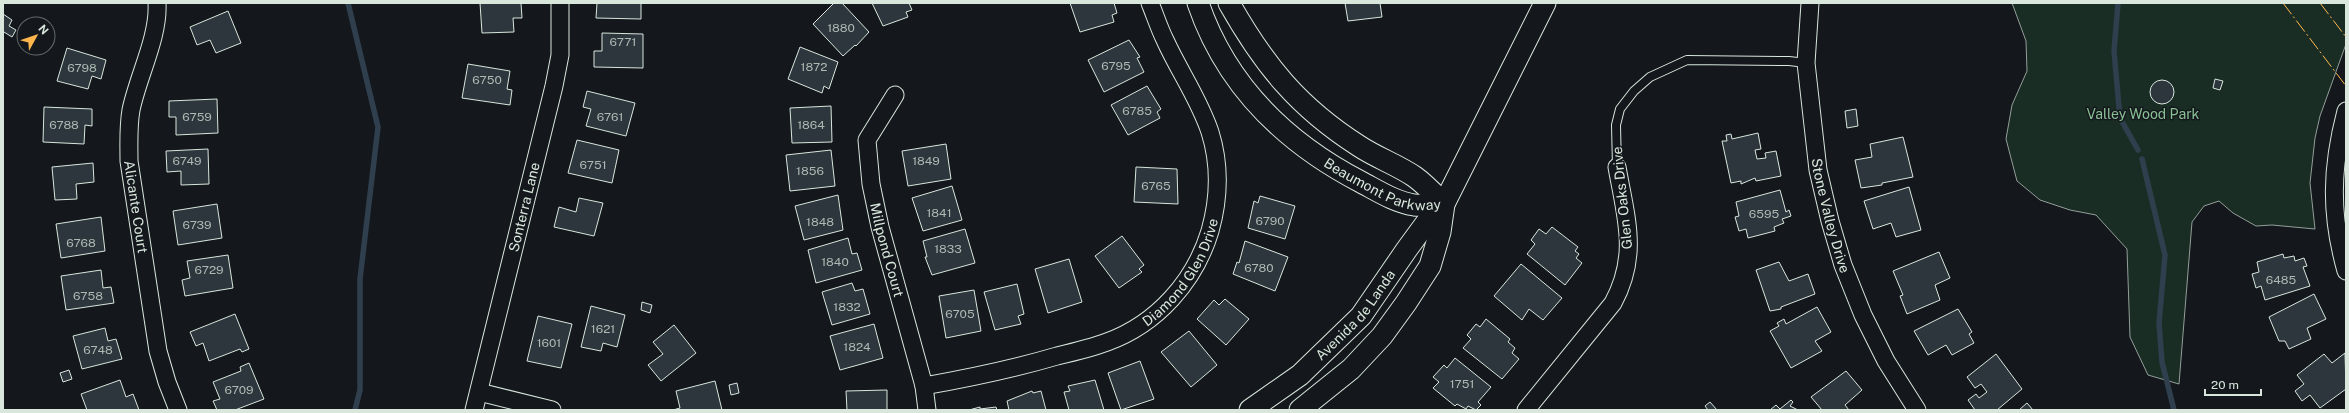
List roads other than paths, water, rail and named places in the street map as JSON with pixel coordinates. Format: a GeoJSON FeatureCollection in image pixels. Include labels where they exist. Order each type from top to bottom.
{"type":"FeatureCollection","features":[{"type":"Feature","properties":{"kind":"street","name":"Alicante Court"},"geometry":{"type":"LineString","coordinates":[[157,3],[155,25],[131,109],[128,136],[129,161],[158,351],[167,382],[178,410]]}},
{"type":"Feature","properties":{"kind":"street","name":"Sonterra Lane"},"geometry":{"type":"LineString","coordinates":[[474,410],[554,86],[560,55],[560,3]]}},
{"type":"Feature","properties":{"kind":"street","name":"Diamond Glen Drive"},"geometry":{"type":"LineString","coordinates":[[924,386],[1010,370],[1108,342],[1135,329],[1159,311],[1178,291],[1195,268],[1207,242],[1214,217],[1218,188],[1216,160],[1210,133],[1201,108],[1165,40],[1150,3]]}},
{"type":"Feature","properties":{"kind":"street","name":"Beaumont Parkway"},"geometry":{"type":"LineString","coordinates":[[1198,3],[1222,54],[1244,89],[1270,119],[1299,143],[1340,171],[1393,199],[1415,205],[1444,204]]}},
{"type":"Feature","properties":{"kind":"street","name":"Beaumont Parkway"},"geometry":{"type":"LineString","coordinates":[[1229,3],[1250,39],[1299,101],[1331,127],[1360,147],[1415,177],[1444,204]]}},
{"type":"Feature","properties":{"kind":"street","name":"Avenida de Landa"},"geometry":{"type":"LineString","coordinates":[[1250,410],[1300,375],[1361,316],[1429,219],[1444,204],[1545,3]]}},
{"type":"Feature","properties":{"kind":"street","name":"Stone Valley Drive"},"geometry":{"type":"LineString","coordinates":[[1810,3],[1806,63],[1818,170],[1830,221],[1843,265],[1863,315],[1886,361],[1917,410]]}},
{"type":"Feature","properties":{"kind":"street","name":"Millpond Court"},"geometry":{"type":"LineString","coordinates":[[895,95],[867,140],[870,177],[880,227],[924,386],[927,410]]}},
{"type":"Feature","properties":{"kind":"street"},"geometry":{"type":"LineString","coordinates":[[2346,115],[2337,144],[2334,175],[2334,212],[2339,245],[2346,271]]}},
{"type":"Feature","properties":{"kind":"street","name":"Glen Oaks Drive"},"geometry":{"type":"LineString","coordinates":[[1526,410],[1613,303],[1622,286],[1628,266],[1629,246],[1617,168]]}},
{"type":"Feature","properties":{"kind":"street","name":"Avenida de Landa"},"geometry":{"type":"LineString","coordinates":[[1300,410],[1351,369],[1382,336],[1406,303],[1430,266],[1440,232],[1444,204]]}},
{"type":"Feature","properties":{"kind":"street"},"geometry":{"type":"LineString","coordinates":[[479,392],[552,410]]}},
{"type":"Feature","properties":{"kind":"lane","name":"Glen Oaks Drive"},"geometry":{"type":"LineString","coordinates":[[1617,168],[1616,125],[1620,109],[1634,91],[1650,77],[1687,60],[1789,61],[1806,63]]}},
{"type":"Feature","properties":{"kind":"waterway"},"geometry":{"type":"LineString","coordinates":[[348,3],[378,127],[360,279],[360,390],[355,410]]}},
{"type":"Feature","properties":{"kind":"waterway"},"geometry":{"type":"LineString","coordinates":[[2118,3],[2114,51],[2120,118],[2138,150]]}},
{"type":"Feature","properties":{"kind":"waterway"},"geometry":{"type":"LineString","coordinates":[[2142,159],[2165,255],[2159,323],[2162,362],[2174,410]]}},
{"type":"Feature","properties":{"kind":"park label","name":"Valley Wood Park"},"geometry":{"type":"Point","coordinates":[2143,114]}}]}
